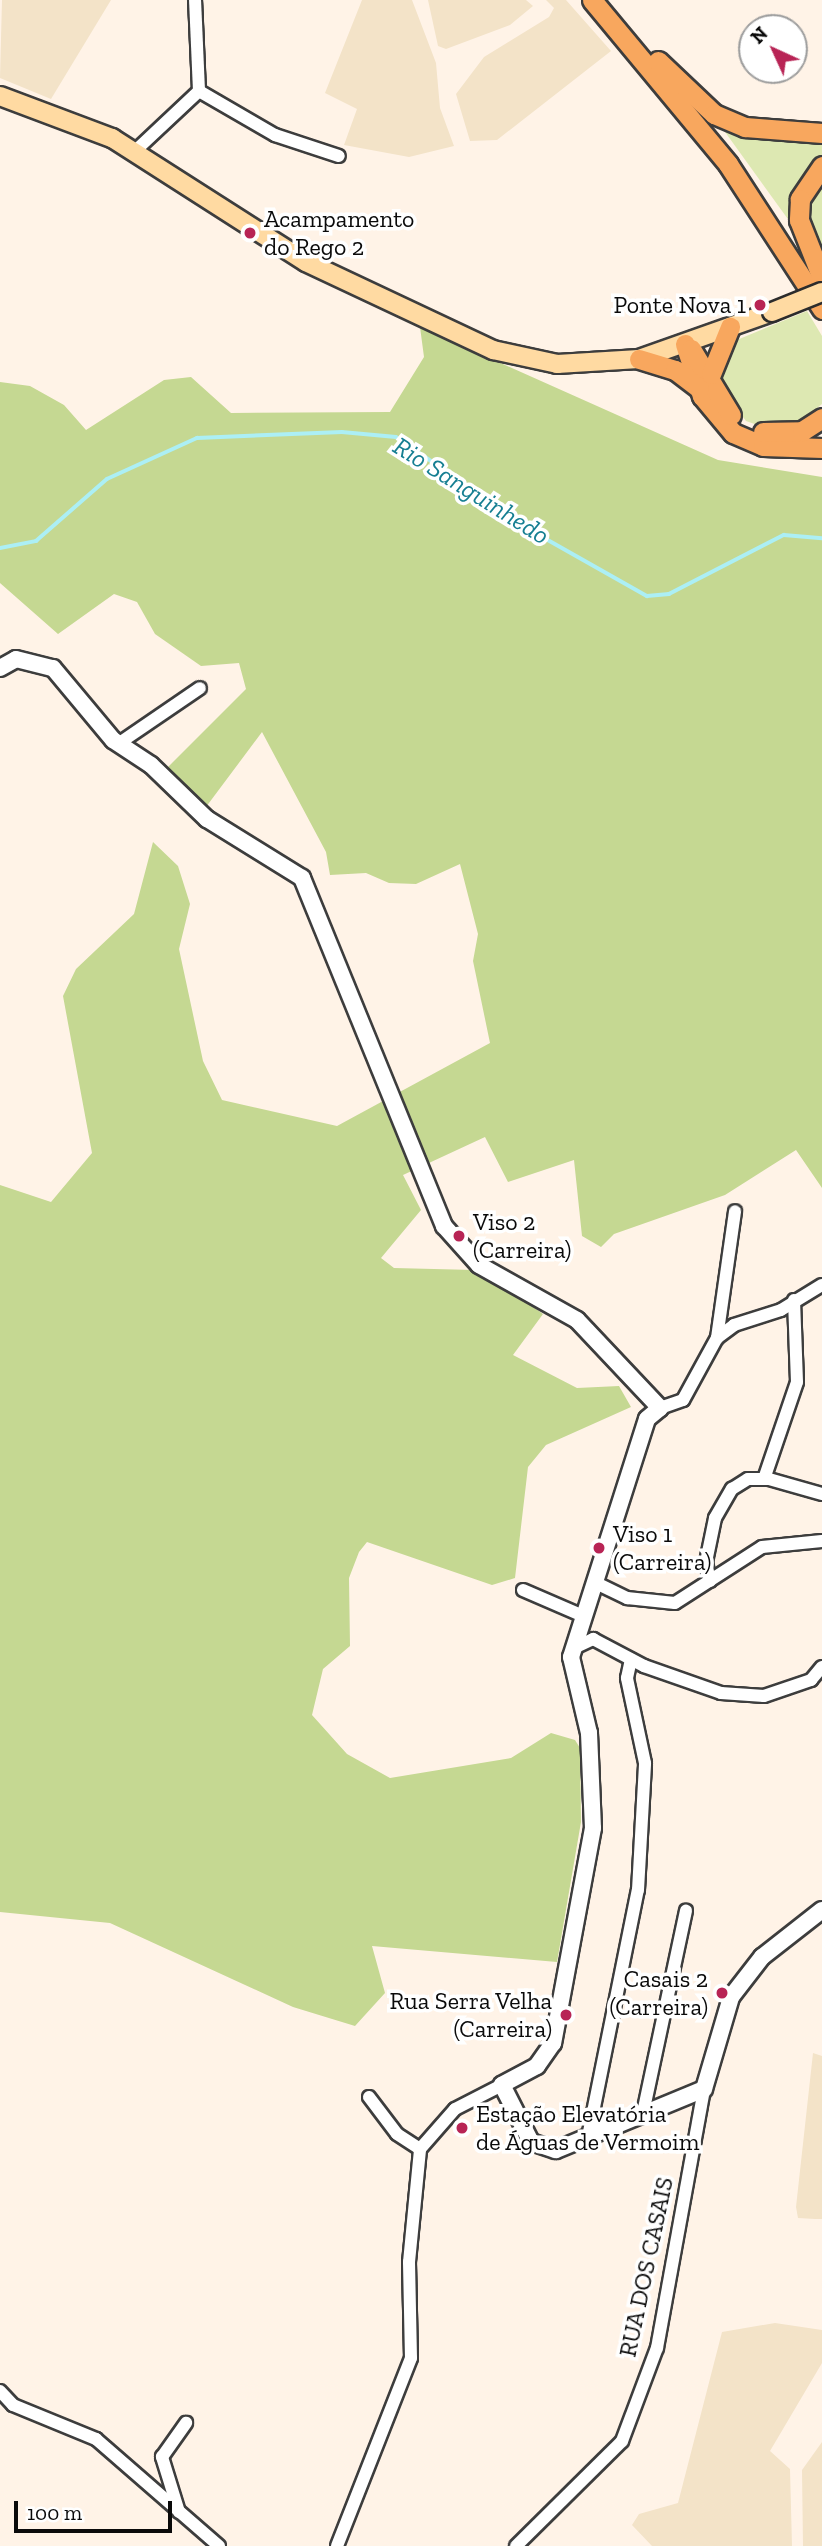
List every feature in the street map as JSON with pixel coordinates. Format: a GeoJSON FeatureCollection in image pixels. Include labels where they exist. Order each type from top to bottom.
{"type":"FeatureCollection","features":[{"type":"Feature","properties":{"kind":"main road"},"geometry":{"type":"LineString","coordinates":[[592,0],[728,164],[822,309]]}},
{"type":"Feature","properties":{"kind":"main road"},"geometry":{"type":"LineString","coordinates":[[601,0],[714,114],[745,127],[822,133]]}},
{"type":"Feature","properties":{"kind":"main road"},"geometry":{"type":"LineString","coordinates":[[622,23],[769,206],[822,287]]}},
{"type":"Feature","properties":{"kind":"main road"},"geometry":{"type":"LineString","coordinates":[[0,96],[134,152],[306,262],[493,350],[558,364],[639,359],[822,292]]}},
{"type":"Feature","properties":{"kind":"main road"},"geometry":{"type":"LineString","coordinates":[[822,166],[800,199],[799,220],[822,278]]}},
{"type":"Feature","properties":{"kind":"main road"},"geometry":{"type":"LineString","coordinates":[[730,327],[705,381],[720,422],[747,441],[822,448]]}},
{"type":"Feature","properties":{"kind":"main road"},"geometry":{"type":"LineString","coordinates":[[685,344],[705,381],[729,414],[754,430],[787,434],[822,418]]}},
{"type":"Feature","properties":{"kind":"main road"},"geometry":{"type":"LineString","coordinates":[[639,359],[705,381]]}},
{"type":"Feature","properties":{"kind":"street"},"geometry":{"type":"LineString","coordinates":[[134,152],[199,91],[195,0]]}},
{"type":"Feature","properties":{"kind":"street"},"geometry":{"type":"LineString","coordinates":[[199,91],[275,135],[339,156]]}},
{"type":"Feature","properties":{"kind":"street"},"geometry":{"type":"LineString","coordinates":[[0,668],[16,659],[53,668],[118,744],[207,819],[302,878],[444,1226],[479,1265],[577,1320],[660,1408]]}},
{"type":"Feature","properties":{"kind":"street"},"geometry":{"type":"LineString","coordinates":[[118,744],[200,688]]}},
{"type":"Feature","properties":{"kind":"street"},"geometry":{"type":"LineString","coordinates":[[337,2546],[411,2358],[409,2262],[420,2149],[455,2109],[502,2085],[547,2054],[561,2014],[593,1828],[589,1733],[571,1657],[578,1646],[583,1616],[648,1419],[660,1408],[683,1401],[717,1338],[734,1211]]}},
{"type":"Feature","properties":{"kind":"street"},"geometry":{"type":"LineString","coordinates":[[717,1338],[822,1285]]}},
{"type":"Feature","properties":{"kind":"street"},"geometry":{"type":"LineString","coordinates":[[764,1479],[797,1382],[794,1300]]}},
{"type":"Feature","properties":{"kind":"street"},"geometry":{"type":"LineString","coordinates":[[710,1581],[706,1562],[722,1501],[748,1479],[764,1479],[822,1494]]}},
{"type":"Feature","properties":{"kind":"street"},"geometry":{"type":"LineString","coordinates":[[594,1582],[656,1603],[675,1603],[762,1547],[821,1537]]}},
{"type":"Feature","properties":{"kind":"street"},"geometry":{"type":"LineString","coordinates":[[523,1590],[583,1616]]}},
{"type":"Feature","properties":{"kind":"street"},"geometry":{"type":"LineString","coordinates":[[578,1646],[593,1639],[631,1659],[721,1693],[764,1696],[811,1680],[822,1667]]}},
{"type":"Feature","properties":{"kind":"street"},"geometry":{"type":"LineString","coordinates":[[587,2137],[638,1890],[645,1763],[627,1678],[631,1659]]}},
{"type":"Feature","properties":{"kind":"street","name":"RUA DOS CASAIS"},"geometry":{"type":"LineString","coordinates":[[516,2546],[622,2441],[657,2348],[704,2089],[730,1997],[762,1957],[822,1910]]}},
{"type":"Feature","properties":{"kind":"street"},"geometry":{"type":"LineString","coordinates":[[643,2113],[686,1912]]}},
{"type":"Feature","properties":{"kind":"street"},"geometry":{"type":"LineString","coordinates":[[502,2085],[531,2142],[556,2150],[704,2089]]}},
{"type":"Feature","properties":{"kind":"street"},"geometry":{"type":"LineString","coordinates":[[369,2097],[397,2134],[420,2149]]}},
{"type":"Feature","properties":{"kind":"street"},"geometry":{"type":"LineString","coordinates":[[0,2391],[13,2405],[96,2439],[182,2518],[219,2546]]}},
{"type":"Feature","properties":{"kind":"street"},"geometry":{"type":"LineString","coordinates":[[182,2518],[165,2483],[162,2457],[186,2423]]}},
{"type":"Feature","properties":{"kind":"shaded area"},"geometry":{"type":"Polygon","coordinates":[[[2,0],[111,0],[51,99],[0,78],[2,0]]]}},
{"type":"Feature","properties":{"kind":"shaded area"},"geometry":{"type":"Polygon","coordinates":[[[362,0],[412,0],[436,63],[440,108],[454,146],[409,157],[344,145],[357,109],[325,93],[362,0]]]}},
{"type":"Feature","properties":{"kind":"shaded area"},"geometry":{"type":"Polygon","coordinates":[[[428,0],[526,0],[533,6],[510,25],[446,49],[438,46],[428,0]]]}},
{"type":"Feature","properties":{"kind":"shaded area"},"geometry":{"type":"Polygon","coordinates":[[[546,0],[566,0],[611,51],[497,140],[470,141],[456,94],[484,57],[549,17],[554,8],[546,0]]]}},
{"type":"Feature","properties":{"kind":"shaded area"},"geometry":{"type":"Polygon","coordinates":[[[813,2053],[822,2056],[822,2219],[798,2218],[796,2207],[813,2053]]]}},
{"type":"Feature","properties":{"kind":"shaded area"},"geometry":{"type":"Polygon","coordinates":[[[775,2323],[822,2330],[822,2363],[770,2451],[790,2469],[792,2546],[652,2546],[632,2525],[639,2514],[678,2503],[722,2332],[775,2323]]]}},
{"type":"Feature","properties":{"kind":"shaded area"},"geometry":{"type":"Polygon","coordinates":[[[822,2442],[822,2546],[803,2546],[802,2470],[822,2442]]]}},
{"type":"Feature","properties":{"kind":"green space"},"geometry":{"type":"Polygon","coordinates":[[[720,125],[822,139],[822,158],[792,196],[790,222],[720,125]]]}},
{"type":"Feature","properties":{"kind":"green space"},"geometry":{"type":"Polygon","coordinates":[[[822,177],[822,256],[811,241],[806,206],[822,177]]]}},
{"type":"Feature","properties":{"kind":"green space"},"geometry":{"type":"Polygon","coordinates":[[[807,311],[822,336],[822,404],[801,421],[763,427],[746,421],[721,388],[718,369],[732,342],[807,311]]]}},
{"type":"Feature","properties":{"kind":"green space"},"geometry":{"type":"Polygon","coordinates":[[[420,327],[718,460],[822,477],[822,1188],[796,1150],[725,1195],[614,1234],[601,1247],[582,1236],[574,1160],[508,1182],[485,1137],[403,1175],[421,1210],[381,1258],[394,1268],[474,1270],[515,1294],[543,1314],[513,1355],[577,1388],[619,1386],[631,1407],[546,1445],[528,1467],[515,1578],[492,1585],[367,1542],[359,1552],[349,1578],[350,1646],[323,1669],[312,1715],[347,1754],[390,1778],[511,1758],[551,1733],[575,1740],[580,1748],[581,1822],[557,1962],[372,1946],[385,1993],[355,2026],[293,2007],[110,1923],[0,1912],[0,1185],[51,1202],[92,1153],[63,996],[76,969],[134,914],[153,842],[178,866],[190,904],[179,949],[203,1061],[222,1100],[337,1126],[490,1043],[473,961],[478,934],[460,864],[416,884],[389,883],[366,873],[330,875],[326,852],[262,732],[206,807],[168,767],[246,689],[239,663],[201,666],[155,634],[137,602],[114,594],[58,634],[0,583],[0,382],[30,386],[64,405],[86,430],[164,380],[191,377],[231,413],[390,412],[424,357],[420,327]]]}},
{"type":"Feature","properties":{"kind":"waterway","name":"Rio Sanguinhedo"},"geometry":{"type":"LineString","coordinates":[[0,548],[36,541],[107,479],[197,438],[342,432],[396,437],[541,536],[647,596],[669,594],[784,535],[822,538]]}},
{"type":"Feature","properties":{"kind":"place","name":"Acampamento do Rego 2"},"geometry":{"type":"Point","coordinates":[250,233]}},
{"type":"Feature","properties":{"kind":"place","name":"Ponte Nova 1"},"geometry":{"type":"Point","coordinates":[760,305]}},
{"type":"Feature","properties":{"kind":"place","name":"Viso 2 (Carreira)"},"geometry":{"type":"Point","coordinates":[459,1236]}},
{"type":"Feature","properties":{"kind":"place","name":"Viso 1 (Carreira)"},"geometry":{"type":"Point","coordinates":[599,1548]}},
{"type":"Feature","properties":{"kind":"place","name":"Casais 2 (Carreira)"},"geometry":{"type":"Point","coordinates":[722,1993]}},
{"type":"Feature","properties":{"kind":"place","name":"Rua Serra Velha (Carreira)"},"geometry":{"type":"Point","coordinates":[566,2015]}},
{"type":"Feature","properties":{"kind":"place","name":"Estação Elevatória de Águas de Vermoim"},"geometry":{"type":"Point","coordinates":[462,2128]}}]}
